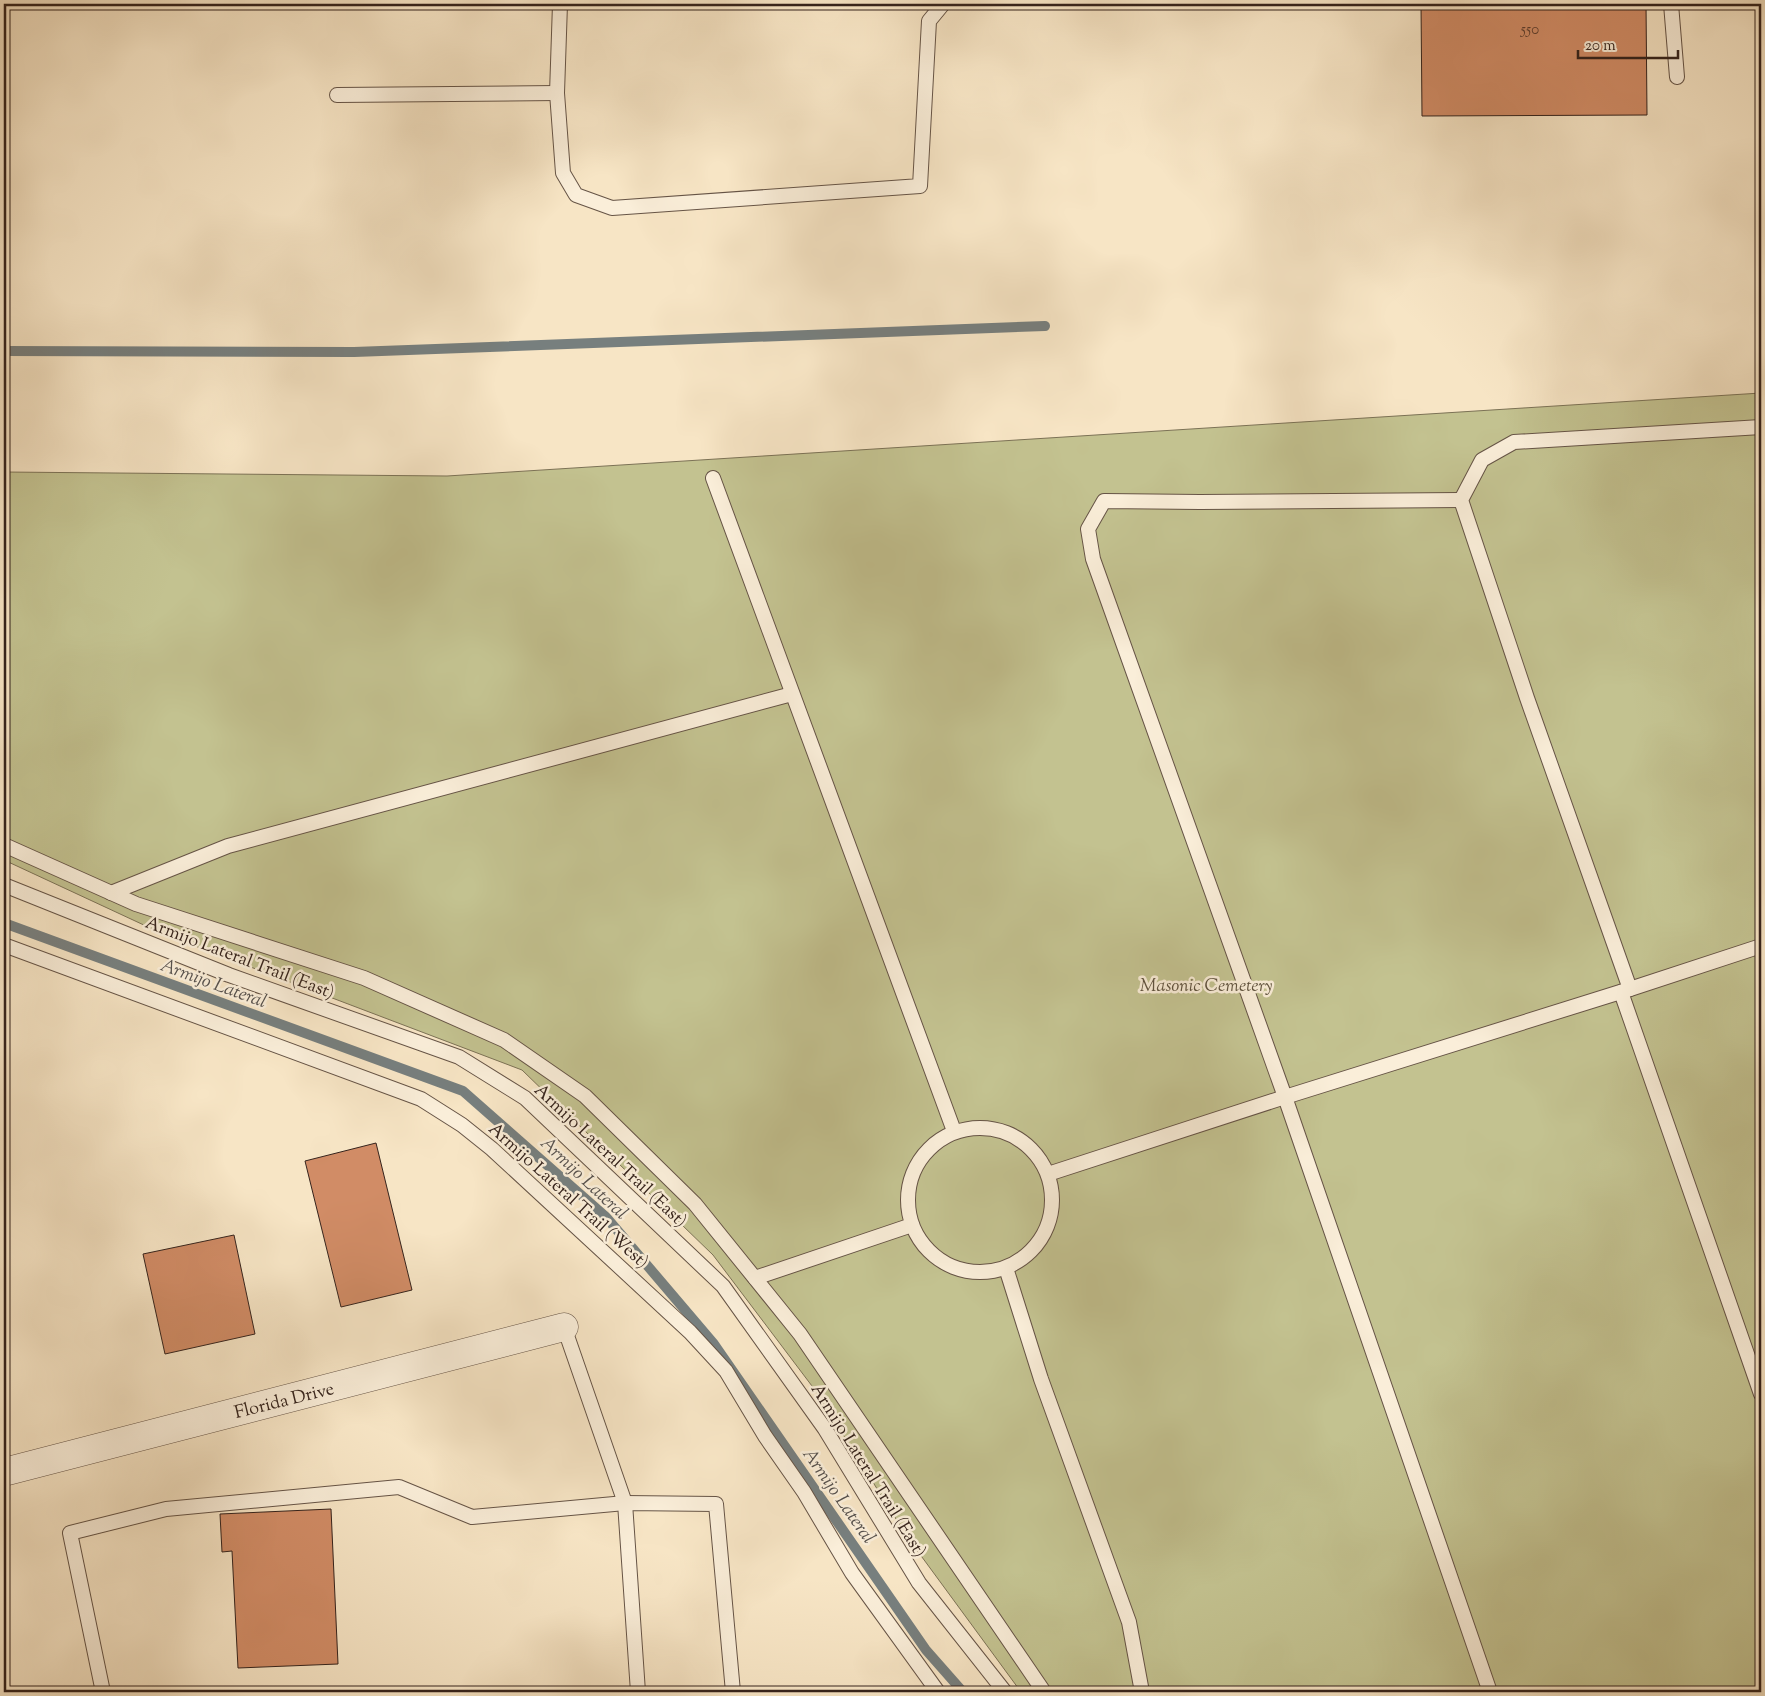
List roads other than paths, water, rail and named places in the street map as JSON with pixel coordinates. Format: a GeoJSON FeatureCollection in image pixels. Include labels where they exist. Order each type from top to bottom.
{"type":"FeatureCollection","features":[{"type":"Feature","properties":{"kind":"street","name":"Florida Drive"},"geometry":{"type":"LineString","coordinates":[[4,1472],[564,1327]]}},
{"type":"Feature","properties":{"kind":"lane"},"geometry":{"type":"LineString","coordinates":[[560,4],[557,93],[563,173],[576,195],[612,208],[920,186],[929,21],[943,4]]}},
{"type":"Feature","properties":{"kind":"lane"},"geometry":{"type":"LineString","coordinates":[[1671,4],[1677,77]]}},
{"type":"Feature","properties":{"kind":"lane"},"geometry":{"type":"LineString","coordinates":[[337,95],[557,93]]}},
{"type":"Feature","properties":{"kind":"lane"},"geometry":{"type":"LineString","coordinates":[[1761,427],[1514,442],[1482,460],[1461,500],[1761,1394]]}},
{"type":"Feature","properties":{"kind":"lane"},"geometry":{"type":"LineString","coordinates":[[713,478],[954,1131]]}},
{"type":"Feature","properties":{"kind":"lane"},"geometry":{"type":"LineString","coordinates":[[1461,500],[1104,501],[1088,529],[1093,559],[1285,1097],[1490,1692]]}},
{"type":"Feature","properties":{"kind":"lane"},"geometry":{"type":"LineString","coordinates":[[111,893],[228,846],[792,694]]}},
{"type":"Feature","properties":{"kind":"lane"},"geometry":{"type":"LineString","coordinates":[[4,844],[136,904],[364,978],[504,1040],[585,1096],[695,1204],[800,1334],[1044,1692]]}},
{"type":"Feature","properties":{"kind":"lane","name":"Armijo Lateral Trail (East)"},"geometry":{"type":"LineString","coordinates":[[4,885],[229,975],[458,1057],[525,1098],[723,1286],[825,1429],[919,1583],[1005,1692]]}},
{"type":"Feature","properties":{"kind":"lane","name":"Armijo Lateral Trail (West)"},"geometry":{"type":"LineString","coordinates":[[4,945],[421,1099],[462,1125],[492,1149],[690,1332],[726,1371],[765,1436],[804,1492],[852,1573],[938,1692]]}},
{"type":"Feature","properties":{"kind":"lane"},"geometry":{"type":"LineString","coordinates":[[1048,1174],[1761,946]]}},
{"type":"Feature","properties":{"kind":"lane"},"geometry":{"type":"LineString","coordinates":[[982,1127],[1010,1134],[1033,1150],[1048,1174],[1053,1202],[1047,1229],[1030,1253],[1006,1268],[978,1272],[950,1266],[927,1249],[912,1225],[907,1197],[914,1170],[930,1146],[954,1131],[982,1127]]}},
{"type":"Feature","properties":{"kind":"lane"},"geometry":{"type":"LineString","coordinates":[[755,1278],[912,1225]]}},
{"type":"Feature","properties":{"kind":"lane"},"geometry":{"type":"LineString","coordinates":[[1006,1268],[1040,1379],[1129,1622],[1142,1692]]}},
{"type":"Feature","properties":{"kind":"lane"},"geometry":{"type":"LineString","coordinates":[[564,1327],[625,1503],[638,1692]]}},
{"type":"Feature","properties":{"kind":"lane"},"geometry":{"type":"LineString","coordinates":[[103,1692],[70,1532],[166,1509],[399,1487],[472,1518],[625,1503],[716,1504],[733,1692]]}},
{"type":"Feature","properties":{"kind":"waterway"},"geometry":{"type":"LineString","coordinates":[[4,351],[354,352],[1045,326]]}},
{"type":"Feature","properties":{"kind":"waterway","name":"Armijo Lateral"},"geometry":{"type":"LineString","coordinates":[[4,923],[463,1091],[606,1217],[714,1344],[926,1650],[963,1692]]}},
{"type":"Feature","properties":{"kind":"park label","name":"Masonic Cemetery"},"geometry":{"type":"Point","coordinates":[1206,985]}}]}
